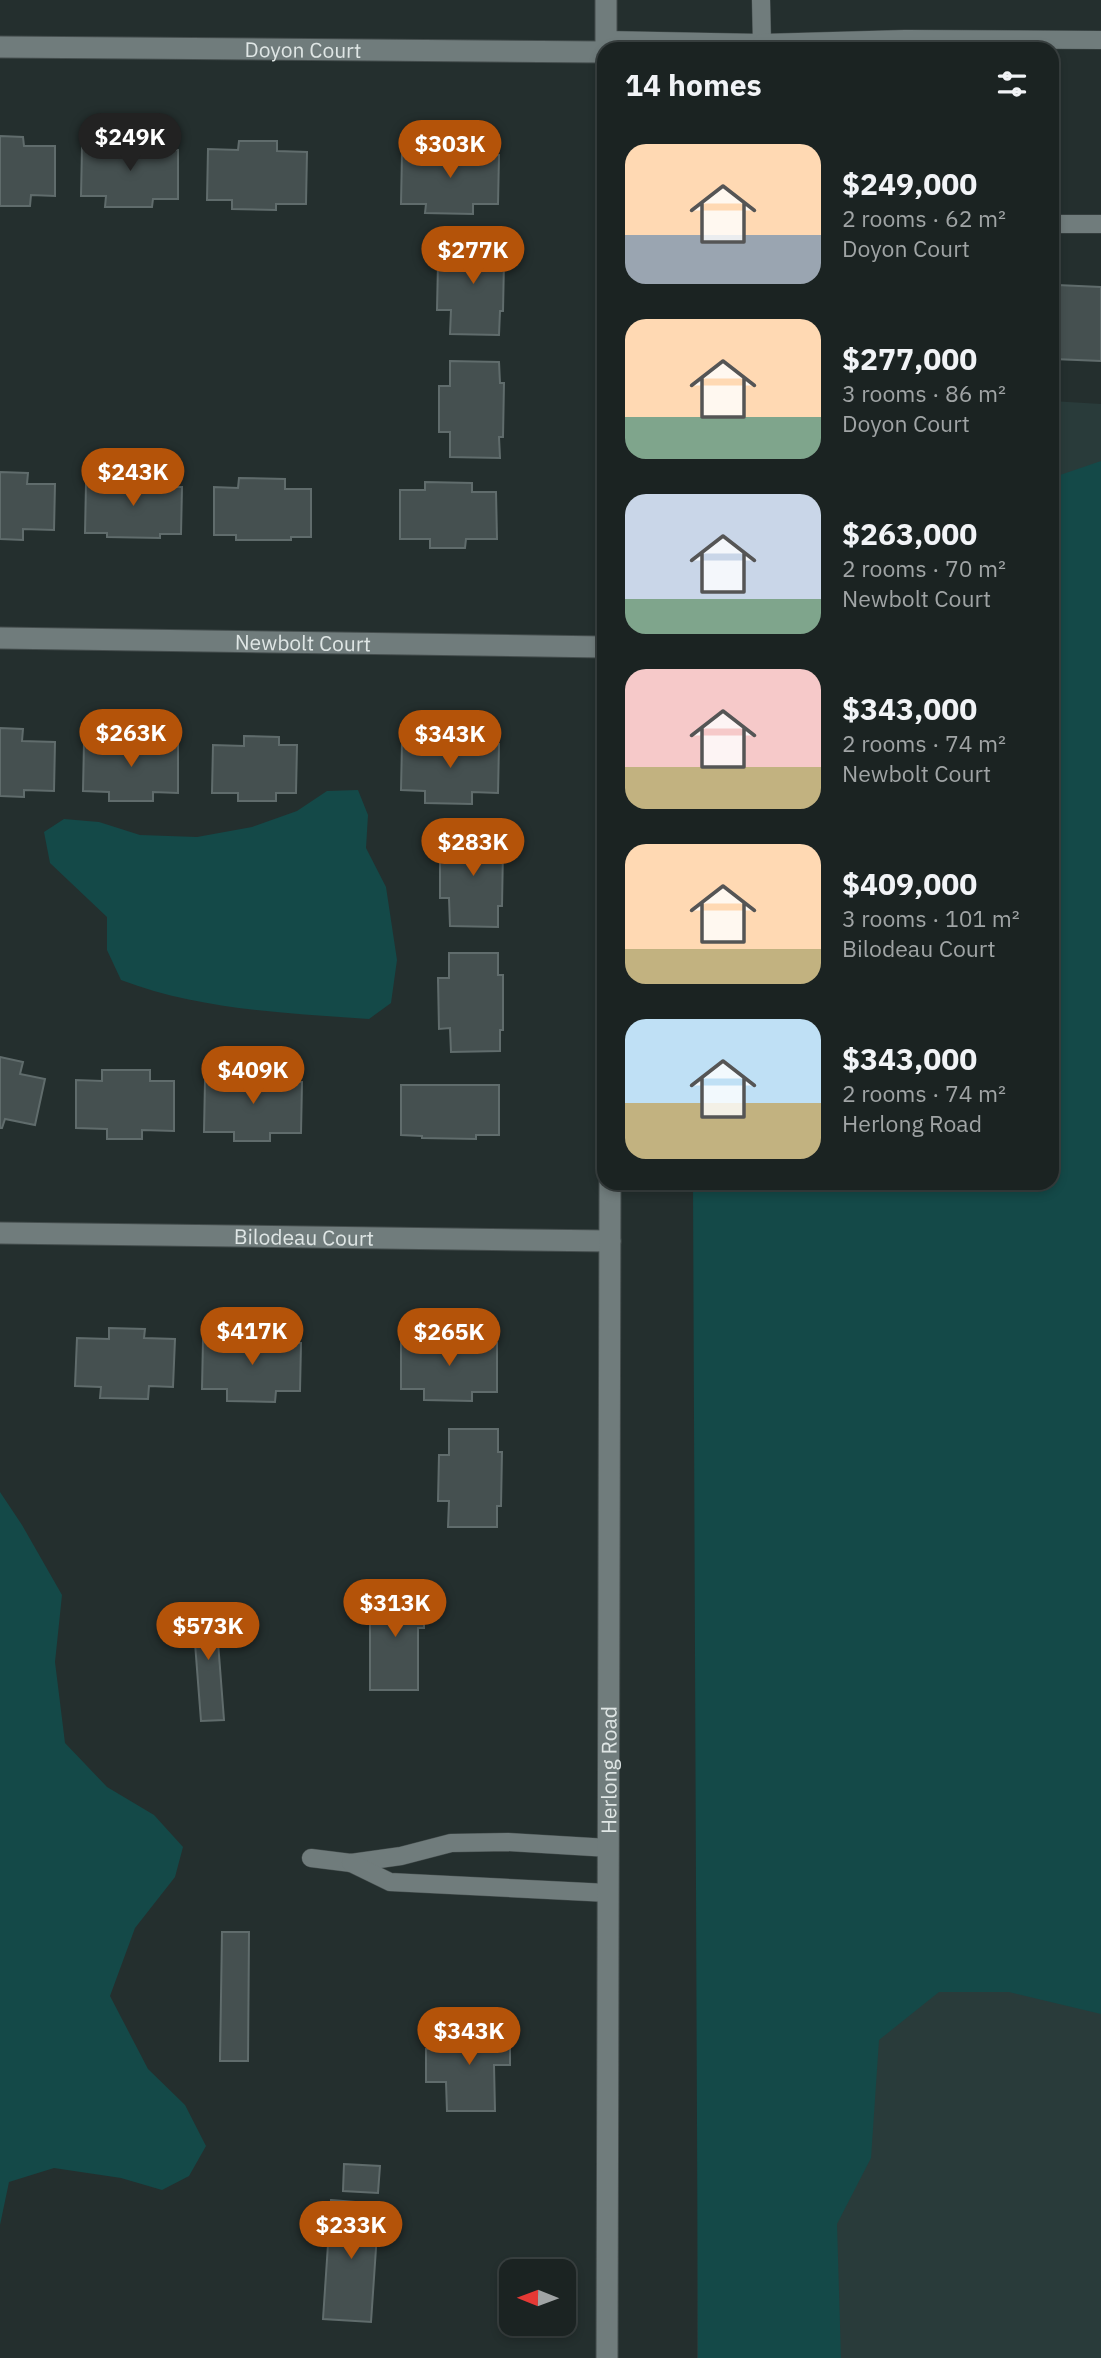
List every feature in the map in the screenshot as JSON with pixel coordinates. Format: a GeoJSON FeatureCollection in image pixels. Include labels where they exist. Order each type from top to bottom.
{"type":"FeatureCollection","features":[{"type":"Feature","properties":{"kind":"street"},"geometry":{"type":"LineString","coordinates":[[605,42],[606,0]]}},
{"type":"Feature","properties":{"kind":"street","name":"Doyon Court"},"geometry":{"type":"LineString","coordinates":[[0,47],[597,47]]}},
{"type":"Feature","properties":{"kind":"street","name":"Newbolt Court"},"geometry":{"type":"LineString","coordinates":[[0,638],[597,647]]}},
{"type":"Feature","properties":{"kind":"street","name":"Herlong Road"},"geometry":{"type":"LineString","coordinates":[[607,2358],[610,1190]]}},
{"type":"Feature","properties":{"kind":"street","name":"Bilodeau Court"},"geometry":{"type":"LineString","coordinates":[[0,1233],[610,1241]]}},
{"type":"Feature","properties":{"kind":"lane"},"geometry":{"type":"LineString","coordinates":[[761,0],[762,42]]}},
{"type":"Feature","properties":{"kind":"lane"},"geometry":{"type":"LineString","coordinates":[[798,42],[905,39],[1101,40]]}},
{"type":"Feature","properties":{"kind":"lane"},"geometry":{"type":"LineString","coordinates":[[1059,224],[1101,224]]}},
{"type":"Feature","properties":{"kind":"lane"},"geometry":{"type":"LineString","coordinates":[[311,1858],[351,1863],[401,1856],[451,1843],[508,1842],[609,1847]]}},
{"type":"Feature","properties":{"kind":"lane"},"geometry":{"type":"LineString","coordinates":[[351,1863],[390,1882],[608,1894]]}},
{"type":"Feature","properties":{"kind":"shaded area"},"geometry":{"type":"Polygon","coordinates":[[[1059,401],[1101,404],[1101,2358],[697,2358],[704,1190],[1059,1190],[1059,401]]]}},
{"type":"Feature","properties":{"kind":"shaded area"},"geometry":{"type":"Polygon","coordinates":[[[1101,461],[1101,2014],[1009,1992],[939,1992],[879,2040],[871,2158],[837,2224],[841,2358],[698,2358],[693,1190],[1059,1190],[1060,475],[1101,461]]]}},
{"type":"Feature","properties":{"kind":"shaded area"},"geometry":{"type":"Polygon","coordinates":[[[358,790],[368,815],[366,848],[386,887],[397,960],[391,1003],[369,1019],[243,1009],[181,998],[121,980],[107,950],[107,917],[50,863],[44,832],[64,819],[99,822],[140,835],[197,837],[252,827],[297,811],[327,791],[358,790]]]}},
{"type":"Feature","properties":{"kind":"shaded area"},"geometry":{"type":"Polygon","coordinates":[[[0,1492],[62,1595],[55,1662],[65,1743],[107,1787],[154,1815],[183,1847],[175,1877],[135,1928],[110,1996],[148,2069],[185,2105],[206,2146],[189,2176],[162,2190],[121,2178],[54,2168],[9,2182],[0,2225],[0,1492]]]}},
{"type":"Feature","properties":{"kind":"building"},"geometry":{"type":"Polygon","coordinates":[[[0,136],[23,137],[24,146],[55,146],[55,196],[31,195],[30,206],[0,206],[0,136]]]}},
{"type":"Feature","properties":{"kind":"building"},"geometry":{"type":"Polygon","coordinates":[[[113,138],[150,139],[150,149],[178,150],[178,199],[153,199],[152,207],[105,207],[106,196],[81,196],[82,147],[112,148],[113,138]]]}},
{"type":"Feature","properties":{"kind":"building"},"geometry":{"type":"Polygon","coordinates":[[[239,141],[277,141],[277,151],[307,152],[306,204],[276,204],[276,210],[232,209],[232,200],[207,200],[208,149],[238,150],[239,141]]]}},
{"type":"Feature","properties":{"kind":"building"},"geometry":{"type":"Polygon","coordinates":[[[424,149],[478,150],[477,154],[499,155],[498,204],[473,204],[473,214],[425,213],[426,204],[401,204],[402,153],[424,153],[424,149]]]}},
{"type":"Feature","properties":{"kind":"building"},"geometry":{"type":"Polygon","coordinates":[[[451,237],[500,238],[500,261],[504,261],[503,311],[500,311],[499,335],[450,334],[451,310],[437,310],[438,263],[451,263],[451,237]]]}},
{"type":"Feature","properties":{"kind":"building"},"geometry":{"type":"Polygon","coordinates":[[[1059,285],[1101,287],[1101,361],[1059,359],[1059,285]]]}},
{"type":"Feature","properties":{"kind":"building"},"geometry":{"type":"Polygon","coordinates":[[[450,361],[499,362],[500,383],[504,383],[503,437],[499,437],[500,458],[450,457],[450,432],[439,432],[439,386],[450,386],[450,361]]]}},
{"type":"Feature","properties":{"kind":"building"},"geometry":{"type":"Polygon","coordinates":[[[0,472],[28,473],[27,484],[55,484],[54,530],[23,529],[23,540],[0,539],[0,472]]]}},
{"type":"Feature","properties":{"kind":"building"},"geometry":{"type":"Polygon","coordinates":[[[111,474],[158,475],[157,487],[182,487],[181,534],[160,534],[160,538],[107,537],[107,533],[85,533],[86,484],[110,485],[111,474]]]}},
{"type":"Feature","properties":{"kind":"building"},"geometry":{"type":"Polygon","coordinates":[[[239,478],[285,479],[285,489],[311,489],[311,537],[291,537],[291,540],[236,540],[236,535],[214,535],[214,487],[238,488],[239,478]]]}},
{"type":"Feature","properties":{"kind":"building"},"geometry":{"type":"Polygon","coordinates":[[[425,482],[472,483],[472,492],[496,492],[497,539],[466,539],[465,548],[430,548],[430,539],[400,539],[400,490],[425,490],[425,482]]]}},
{"type":"Feature","properties":{"kind":"building"},"geometry":{"type":"Polygon","coordinates":[[[0,728],[23,729],[22,741],[55,742],[54,791],[24,790],[24,797],[0,796],[0,728]]]}},
{"type":"Feature","properties":{"kind":"building"},"geometry":{"type":"Polygon","coordinates":[[[244,736],[279,737],[279,745],[297,745],[296,793],[276,793],[276,801],[238,801],[238,793],[212,793],[213,745],[244,746],[244,736]]]}},
{"type":"Feature","properties":{"kind":"building"},"geometry":{"type":"Polygon","coordinates":[[[107,739],[178,743],[178,793],[153,792],[153,801],[109,801],[109,792],[83,791],[84,742],[107,743],[107,739]]]}},
{"type":"Feature","properties":{"kind":"building"},"geometry":{"type":"Polygon","coordinates":[[[423,739],[476,740],[476,744],[499,744],[498,793],[472,792],[472,804],[425,803],[425,791],[401,790],[402,742],[423,742],[423,739]]]}},
{"type":"Feature","properties":{"kind":"building"},"geometry":{"type":"Polygon","coordinates":[[[450,829],[500,830],[499,849],[503,849],[502,906],[498,906],[498,927],[450,926],[449,898],[440,898],[440,859],[450,859],[450,829]]]}},
{"type":"Feature","properties":{"kind":"building"},"geometry":{"type":"Polygon","coordinates":[[[449,953],[498,953],[498,975],[503,975],[503,1030],[500,1030],[500,1051],[451,1052],[450,1028],[439,1029],[438,978],[449,978],[449,953]]]}},
{"type":"Feature","properties":{"kind":"building"},"geometry":{"type":"Polygon","coordinates":[[[0,1057],[23,1062],[20,1074],[45,1079],[35,1125],[5,1119],[0,1128],[0,1057]]]}},
{"type":"Feature","properties":{"kind":"building"},"geometry":{"type":"Polygon","coordinates":[[[102,1070],[150,1070],[150,1081],[174,1081],[174,1131],[142,1130],[142,1139],[107,1139],[107,1129],[76,1128],[76,1080],[102,1081],[102,1070]]]}},
{"type":"Feature","properties":{"kind":"building"},"geometry":{"type":"Polygon","coordinates":[[[229,1071],[277,1072],[277,1082],[302,1082],[301,1133],[270,1133],[270,1141],[234,1141],[234,1132],[204,1132],[205,1081],[229,1082],[229,1071]]]}},
{"type":"Feature","properties":{"kind":"building"},"geometry":{"type":"Polygon","coordinates":[[[401,1085],[499,1085],[499,1135],[476,1135],[476,1139],[401,1135],[401,1085]]]}},
{"type":"Feature","properties":{"kind":"building"},"geometry":{"type":"Polygon","coordinates":[[[109,1328],[145,1329],[144,1338],[175,1339],[173,1387],[149,1386],[148,1399],[100,1398],[101,1387],[75,1386],[77,1338],[109,1339],[109,1328]]]}},
{"type":"Feature","properties":{"kind":"building"},"geometry":{"type":"Polygon","coordinates":[[[235,1331],[271,1332],[271,1342],[301,1343],[300,1391],[276,1391],[275,1402],[227,1401],[227,1389],[202,1389],[203,1340],[235,1341],[235,1331]]]}},
{"type":"Feature","properties":{"kind":"building"},"geometry":{"type":"Polygon","coordinates":[[[474,1339],[474,1343],[497,1343],[497,1392],[472,1392],[472,1401],[424,1400],[424,1389],[401,1389],[401,1342],[474,1339]]]}},
{"type":"Feature","properties":{"kind":"building"},"geometry":{"type":"Polygon","coordinates":[[[449,1429],[498,1429],[498,1452],[502,1452],[501,1506],[497,1506],[497,1527],[448,1527],[449,1501],[438,1501],[439,1455],[449,1455],[449,1429]]]}},
{"type":"Feature","properties":{"kind":"building"},"geometry":{"type":"Polygon","coordinates":[[[370,1591],[424,1591],[424,1628],[418,1628],[418,1690],[370,1690],[370,1591]]]}},
{"type":"Feature","properties":{"kind":"building"},"geometry":{"type":"Polygon","coordinates":[[[215,1603],[224,1720],[201,1721],[192,1604],[215,1603]]]}},
{"type":"Feature","properties":{"kind":"building"},"geometry":{"type":"Polygon","coordinates":[[[222,1932],[249,1932],[248,2061],[220,2061],[222,1932]]]}},
{"type":"Feature","properties":{"kind":"building"},"geometry":{"type":"Polygon","coordinates":[[[446,2029],[510,2029],[510,2065],[494,2065],[495,2111],[447,2111],[446,2082],[426,2082],[426,2049],[446,2049],[446,2029]]]}},
{"type":"Feature","properties":{"kind":"building"},"geometry":{"type":"Polygon","coordinates":[[[344,2164],[380,2166],[378,2193],[343,2191],[344,2164]]]}},
{"type":"Feature","properties":{"kind":"building"},"geometry":{"type":"Polygon","coordinates":[[[331,2200],[379,2204],[371,2322],[323,2319],[331,2200]]]}}]}
